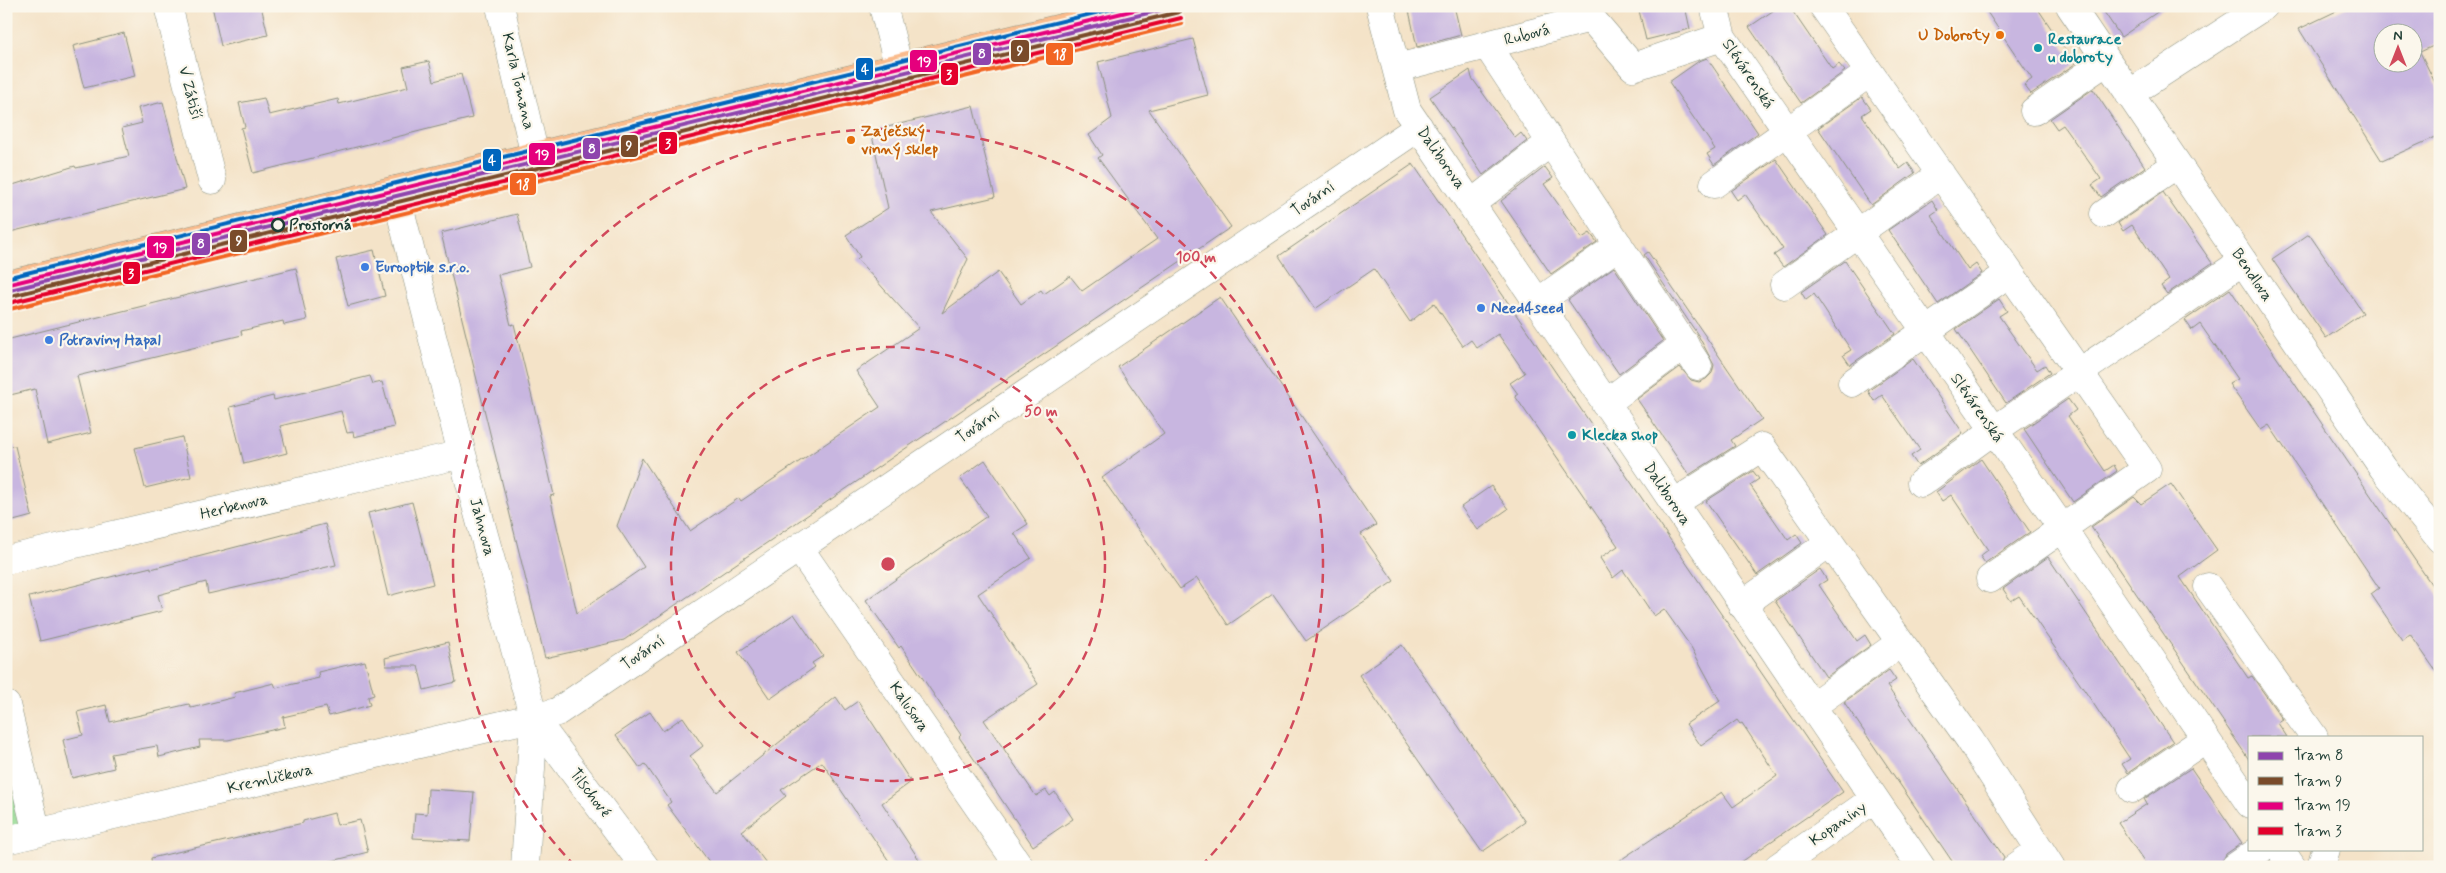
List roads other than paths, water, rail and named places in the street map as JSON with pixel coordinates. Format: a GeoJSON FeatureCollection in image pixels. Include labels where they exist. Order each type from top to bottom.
{"type":"FeatureCollection","features":[{"type":"Feature","properties":{"kind":"main road"},"geometry":{"type":"LineString","coordinates":[[6,284],[1151,6]]}},
{"type":"Feature","properties":{"kind":"street","name":"V Zátiší"},"geometry":{"type":"LineString","coordinates":[[168,6],[212,180]]}},
{"type":"Feature","properties":{"kind":"street","name":"Karla Tomana"},"geometry":{"type":"LineString","coordinates":[[500,6],[535,156]]}},
{"type":"Feature","properties":{"kind":"street"},"geometry":{"type":"LineString","coordinates":[[883,6],[899,68]]}},
{"type":"Feature","properties":{"kind":"street","name":"Daliborova"},"geometry":{"type":"LineString","coordinates":[[1380,6],[1407,110],[1472,203],[1605,404],[1921,867]]}},
{"type":"Feature","properties":{"kind":"street","name":"Slévárenská"},"geometry":{"type":"LineString","coordinates":[[1714,6],[1722,37],[1924,332],[2062,528],[2248,801]]}},
{"type":"Feature","properties":{"kind":"street"},"geometry":{"type":"LineString","coordinates":[[1823,6],[2147,468],[1990,579]]}},
{"type":"Feature","properties":{"kind":"street","name":"Bendlova"},"geometry":{"type":"LineString","coordinates":[[2070,6],[2383,468],[2440,539]]}},
{"type":"Feature","properties":{"kind":"street"},"geometry":{"type":"LineString","coordinates":[[2129,94],[2264,6]]}},
{"type":"Feature","properties":{"kind":"street","name":"Rubová"},"geometry":{"type":"LineString","coordinates":[[1397,68],[1591,18],[1633,67],[1722,37]]}},
{"type":"Feature","properties":{"kind":"street"},"geometry":{"type":"LineString","coordinates":[[1487,45],[1692,355],[1605,404]]}},
{"type":"Feature","properties":{"kind":"street"},"geometry":{"type":"LineString","coordinates":[[2034,111],[2107,61]]}},
{"type":"Feature","properties":{"kind":"street"},"geometry":{"type":"LineString","coordinates":[[1714,184],[1869,72]]}},
{"type":"Feature","properties":{"kind":"street","name":"Tovární"},"geometry":{"type":"LineString","coordinates":[[534,718],[557,712],[1419,127]]}},
{"type":"Feature","properties":{"kind":"street"},"geometry":{"type":"LineString","coordinates":[[1472,203],[1551,142]]}},
{"type":"Feature","properties":{"kind":"street"},"geometry":{"type":"LineString","coordinates":[[2104,214],[2177,164]]}},
{"type":"Feature","properties":{"kind":"street"},"geometry":{"type":"LineString","coordinates":[[1784,285],[1941,174]]}},
{"type":"Feature","properties":{"kind":"street","name":"Jahnova"},"geometry":{"type":"LineString","coordinates":[[395,190],[462,454],[534,718],[525,867]]}},
{"type":"Feature","properties":{"kind":"street"},"geometry":{"type":"LineString","coordinates":[[1538,302],[1619,245]]}},
{"type":"Feature","properties":{"kind":"street"},"geometry":{"type":"LineString","coordinates":[[1921,483],[1993,431],[2243,261]]}},
{"type":"Feature","properties":{"kind":"street"},"geometry":{"type":"LineString","coordinates":[[1852,383],[2009,273]]}},
{"type":"Feature","properties":{"kind":"street"},"geometry":{"type":"LineString","coordinates":[[1674,503],[1762,447],[1970,740],[2045,858],[2016,867]]}},
{"type":"Feature","properties":{"kind":"street","name":"Herbenova"},"geometry":{"type":"LineString","coordinates":[[6,560],[462,454]]}},
{"type":"Feature","properties":{"kind":"street"},"geometry":{"type":"LineString","coordinates":[[1742,605],[1829,543]]}},
{"type":"Feature","properties":{"kind":"street","name":"Kalusova"},"geometry":{"type":"LineString","coordinates":[[799,548],[1020,867]]}},
{"type":"Feature","properties":{"kind":"street"},"geometry":{"type":"LineString","coordinates":[[2208,587],[2313,736]]}},
{"type":"Feature","properties":{"kind":"street"},"geometry":{"type":"LineString","coordinates":[[1812,706],[1900,643]]}},
{"type":"Feature","properties":{"kind":"street"},"geometry":{"type":"LineString","coordinates":[[7,708],[37,833]]}},
{"type":"Feature","properties":{"kind":"street","name":"Kremličkova"},"geometry":{"type":"LineString","coordinates":[[6,840],[534,718]]}},
{"type":"Feature","properties":{"kind":"street","name":"Tilschové"},"geometry":{"type":"LineString","coordinates":[[534,718],[645,867]]}},
{"type":"Feature","properties":{"kind":"street"},"geometry":{"type":"LineString","coordinates":[[2132,789],[2205,739]]}},
{"type":"Feature","properties":{"kind":"street","name":"Kopaniny"},"geometry":{"type":"LineString","coordinates":[[1778,867],[1874,799]]}},
{"type":"Feature","properties":{"kind":"street"},"geometry":{"type":"LineString","coordinates":[[2235,867],[2260,850]]}},
{"type":"Feature","properties":{"kind":"street"},"geometry":{"type":"LineString","coordinates":[[2281,850],[2292,867]]}},
{"type":"Feature","properties":{"kind":"street"},"geometry":{"type":"LineString","coordinates":[[2321,867],[2326,850]]}},
{"type":"Feature","properties":{"kind":"tram line","name":"19"},"geometry":{"type":"LineString","coordinates":[[6,285],[1151,6]]}},
{"type":"Feature","properties":{"kind":"tram line","name":"8"},"geometry":{"type":"LineString","coordinates":[[6,291],[1177,6]]}},
{"type":"Feature","properties":{"kind":"tram line","name":"9"},"geometry":{"type":"LineString","coordinates":[[7,297],[1179,12]]}},
{"type":"Feature","properties":{"kind":"tram line","name":"3"},"geometry":{"type":"LineString","coordinates":[[9,303],[1181,18]]}},
{"type":"Feature","properties":{"kind":"place","name":"U Dobroty"},"geometry":{"type":"Point","coordinates":[2000,35]}},
{"type":"Feature","properties":{"kind":"place","name":"Restaurace u dobroty"},"geometry":{"type":"Point","coordinates":[2038,48]}},
{"type":"Feature","properties":{"kind":"place","name":"Zaječský vinný sklep"},"geometry":{"type":"Point","coordinates":[851,140]}},
{"type":"Feature","properties":{"kind":"place","name":"Prostorná"},"geometry":{"type":"Point","coordinates":[278,225]}},
{"type":"Feature","properties":{"kind":"place","name":"Eurooptik s.r.o."},"geometry":{"type":"Point","coordinates":[365,267]}},
{"type":"Feature","properties":{"kind":"place","name":"Need4seed"},"geometry":{"type":"Point","coordinates":[1481,308]}},
{"type":"Feature","properties":{"kind":"place","name":"Potraviny Hapal"},"geometry":{"type":"Point","coordinates":[49,340]}},
{"type":"Feature","properties":{"kind":"place","name":"Klecka shop"},"geometry":{"type":"Point","coordinates":[1572,435]}}]}
